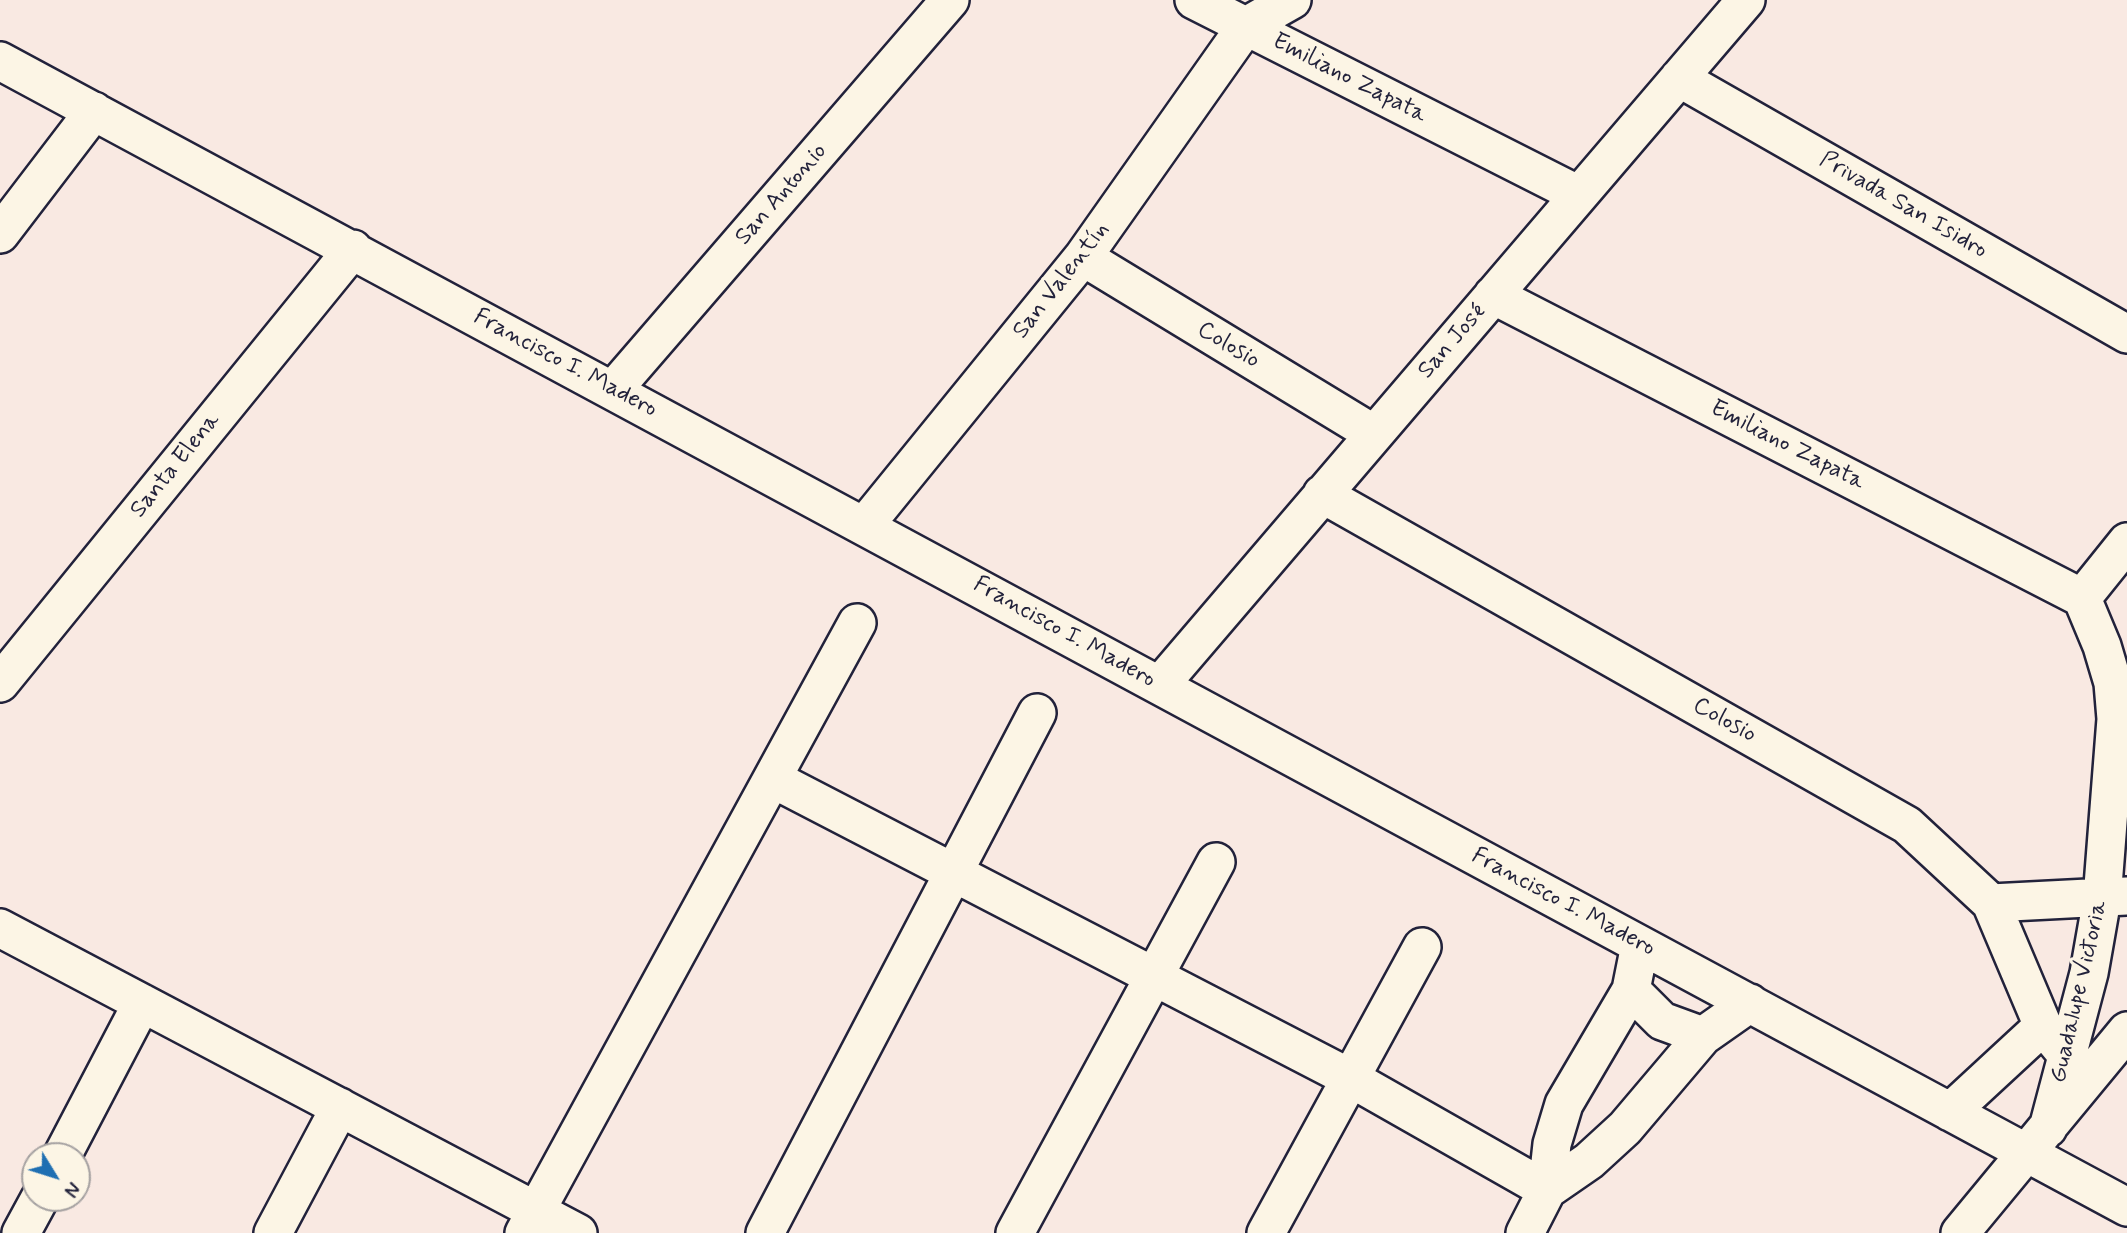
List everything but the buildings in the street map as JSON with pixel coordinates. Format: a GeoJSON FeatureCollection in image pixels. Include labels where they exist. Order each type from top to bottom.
{"type":"FeatureCollection","features":[{"type":"Feature","properties":{"kind":"street","name":"San Antonio"},"geometry":{"type":"LineString","coordinates":[[613,390],[950,0]]}},
{"type":"Feature","properties":{"kind":"street","name":"Emiliano Zapata"},"geometry":{"type":"LineString","coordinates":[[1194,0],[1579,195]]}},
{"type":"Feature","properties":{"kind":"street"},"geometry":{"type":"LineString","coordinates":[[1246,26],[1292,0]]}},
{"type":"Feature","properties":{"kind":"street","name":"San José"},"geometry":{"type":"LineString","coordinates":[[1160,685],[1746,0]]}},
{"type":"Feature","properties":{"kind":"street","name":"San Valentín"},"geometry":{"type":"LineString","coordinates":[[865,525],[1083,257],[1246,26]]}},
{"type":"Feature","properties":{"kind":"street","name":"Francisco I. Madero"},"geometry":{"type":"LineString","coordinates":[[0,61],[1950,1112],[2038,1140],[2127,1208]]}},
{"type":"Feature","properties":{"kind":"street","name":"Privada San Isidro"},"geometry":{"type":"LineString","coordinates":[[1679,78],[2127,334]]}},
{"type":"Feature","properties":{"kind":"street"},"geometry":{"type":"LineString","coordinates":[[0,234],[94,111]]}},
{"type":"Feature","properties":{"kind":"street","name":"Santa Elena"},"geometry":{"type":"LineString","coordinates":[[0,683],[353,249]]}},
{"type":"Feature","properties":{"kind":"street","name":"Colosio"},"geometry":{"type":"LineString","coordinates":[[1083,257],[1374,435]]}},
{"type":"Feature","properties":{"kind":"street","name":"Emiliano Zapata"},"geometry":{"type":"LineString","coordinates":[[1493,295],[2082,598]]}},
{"type":"Feature","properties":{"kind":"street","name":"Colosio"},"geometry":{"type":"LineString","coordinates":[[1322,494],[1907,825],[1991,904]]}},
{"type":"Feature","properties":{"kind":"street"},"geometry":{"type":"LineString","coordinates":[[2082,598],[2127,542]]}},
{"type":"Feature","properties":{"kind":"street","name":"Guadalupe Victoria"},"geometry":{"type":"LineString","coordinates":[[2038,1140],[2089,972],[2115,897],[2116,719],[2113,683],[2102,646],[2082,598]]}},
{"type":"Feature","properties":{"kind":"street"},"geometry":{"type":"LineString","coordinates":[[531,1222],[857,623]]}},
{"type":"Feature","properties":{"kind":"street"},"geometry":{"type":"LineString","coordinates":[[765,1233],[1037,713]]}},
{"type":"Feature","properties":{"kind":"street"},"geometry":{"type":"LineString","coordinates":[[773,779],[1350,1078],[1547,1190]]}},
{"type":"Feature","properties":{"kind":"street"},"geometry":{"type":"LineString","coordinates":[[1015,1233],[1216,862]]}},
{"type":"Feature","properties":{"kind":"street"},"geometry":{"type":"LineString","coordinates":[[2066,1054],[2043,1026],[1991,904],[2115,897]]}},
{"type":"Feature","properties":{"kind":"street"},"geometry":{"type":"LineString","coordinates":[[0,928],[340,1107],[531,1222],[578,1233]]}},
{"type":"Feature","properties":{"kind":"street"},"geometry":{"type":"LineString","coordinates":[[1525,1233],[1547,1190],[1552,1144],[1564,1104],[1631,990],[1640,945]]}},
{"type":"Feature","properties":{"kind":"street"},"geometry":{"type":"LineString","coordinates":[[1266,1233],[1422,947]]}},
{"type":"Feature","properties":{"kind":"street"},"geometry":{"type":"LineString","coordinates":[[1631,990],[1662,1021],[1703,1037]]}},
{"type":"Feature","properties":{"kind":"street"},"geometry":{"type":"LineString","coordinates":[[69,1142],[142,1003]]}},
{"type":"Feature","properties":{"kind":"street"},"geometry":{"type":"LineString","coordinates":[[1547,1190],[1589,1161],[1625,1128],[1703,1037],[1750,1003]]}},
{"type":"Feature","properties":{"kind":"street"},"geometry":{"type":"LineString","coordinates":[[1950,1112],[2043,1026]]}},
{"type":"Feature","properties":{"kind":"street"},"geometry":{"type":"LineString","coordinates":[[1960,1233],[2127,1031]]}},
{"type":"Feature","properties":{"kind":"street"},"geometry":{"type":"LineString","coordinates":[[273,1233],[340,1107]]}},
{"type":"Feature","properties":{"kind":"street"},"geometry":{"type":"LineString","coordinates":[[21,1233],[32,1212]]}}]}
